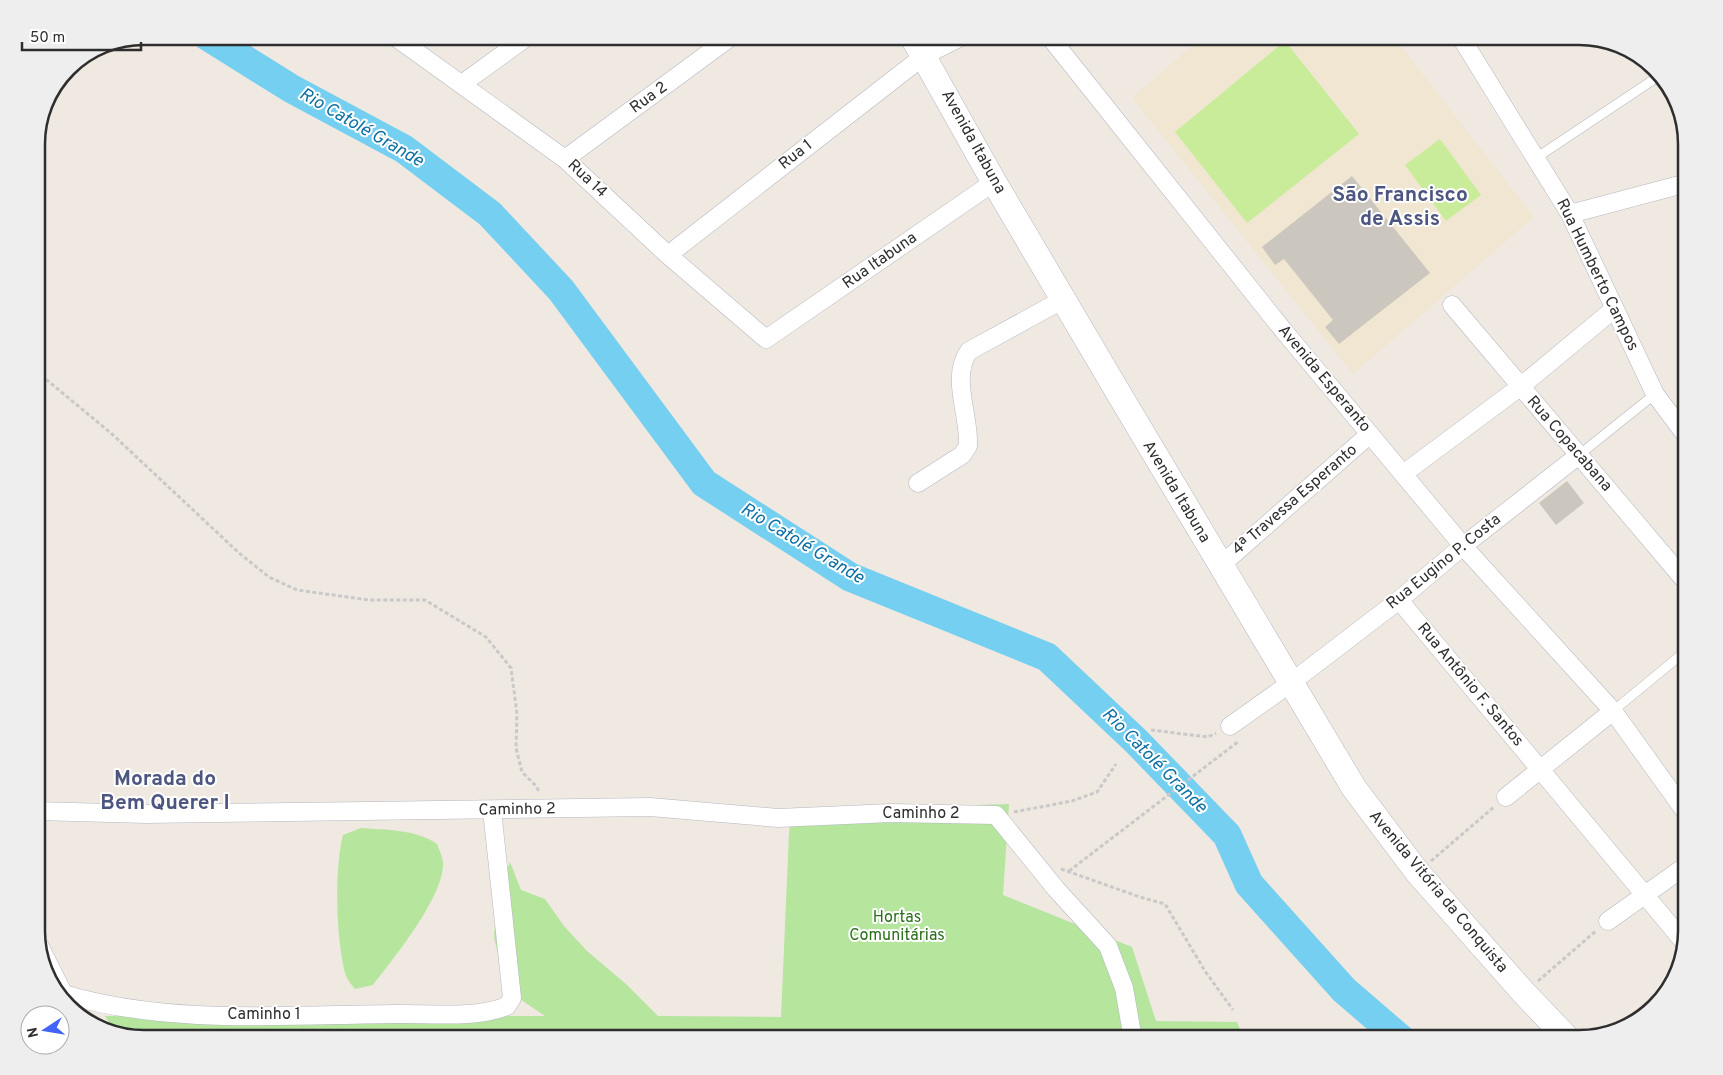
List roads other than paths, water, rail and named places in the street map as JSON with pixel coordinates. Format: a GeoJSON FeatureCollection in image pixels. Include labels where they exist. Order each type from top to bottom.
{"type":"FeatureCollection","features":[{"type":"Feature","properties":{"kind":"main road","name":"Avenida Itabuna"},"geometry":{"type":"LineString","coordinates":[[919,46],[994,182],[1220,566],[1292,682]]}},
{"type":"Feature","properties":{"kind":"main road","name":"Avenida Vitória da Conquista"},"geometry":{"type":"LineString","coordinates":[[1292,682],[1354,788],[1418,873],[1524,993],[1559,1030]]}},
{"type":"Feature","properties":{"kind":"street","name":"Rua 14"},"geometry":{"type":"LineString","coordinates":[[407,45],[565,159],[668,256],[766,340]]}},
{"type":"Feature","properties":{"kind":"street"},"geometry":{"type":"LineString","coordinates":[[462,84],[516,45]]}},
{"type":"Feature","properties":{"kind":"street","name":"Rua 2"},"geometry":{"type":"LineString","coordinates":[[565,159],[720,45]]}},
{"type":"Feature","properties":{"kind":"street","name":"Avenida Esperanto"},"geometry":{"type":"LineString","coordinates":[[1056,45],[1283,330],[1463,546],[1613,711],[1678,801]]}},
{"type":"Feature","properties":{"kind":"street","name":"Rua Humberto Campos"},"geometry":{"type":"LineString","coordinates":[[1466,45],[1570,214],[1655,394],[1678,415]]}},
{"type":"Feature","properties":{"kind":"street","name":"Rua 1"},"geometry":{"type":"LineString","coordinates":[[668,256],[919,46]]}},
{"type":"Feature","properties":{"kind":"street","name":"Rua Itabuna"},"geometry":{"type":"LineString","coordinates":[[766,340],[994,182]]}},
{"type":"Feature","properties":{"kind":"street"},"geometry":{"type":"LineString","coordinates":[[1570,214],[1678,185]]}},
{"type":"Feature","properties":{"kind":"street"},"geometry":{"type":"LineString","coordinates":[[918,483],[962,454],[968,446],[960,373],[962,361],[969,352],[1064,299]]}},
{"type":"Feature","properties":{"kind":"street","name":"Rua Copacabana"},"geometry":{"type":"LineString","coordinates":[[1452,305],[1678,572]]}},
{"type":"Feature","properties":{"kind":"street"},"geometry":{"type":"LineString","coordinates":[[1403,474],[1520,387],[1614,309]]}},
{"type":"Feature","properties":{"kind":"street","name":"4ª Travessa Esperanto"},"geometry":{"type":"LineString","coordinates":[[1220,566],[1370,434]]}},
{"type":"Feature","properties":{"kind":"street","name":"Rua Eugino P. Costa"},"geometry":{"type":"LineString","coordinates":[[1236,732],[1292,682],[1399,600],[1463,546],[1579,455]]}},
{"type":"Feature","properties":{"kind":"street","name":"Rua Antônio F. Santos"},"geometry":{"type":"LineString","coordinates":[[1399,600],[1678,934]]}},
{"type":"Feature","properties":{"kind":"street"},"geometry":{"type":"LineString","coordinates":[[1506,797],[1542,770],[1613,711]]}},
{"type":"Feature","properties":{"kind":"street","name":"Caminho 2"},"geometry":{"type":"LineString","coordinates":[[45,811],[156,814],[650,807],[778,818],[891,813],[996,815],[1056,889],[1108,946],[1124,988],[1131,1030]]}},
{"type":"Feature","properties":{"kind":"street","name":"Caminho 1"},"geometry":{"type":"LineString","coordinates":[[73,1000],[116,1008],[234,1016],[466,1013],[501,1009],[507,1006],[512,998],[492,810]]}},
{"type":"Feature","properties":{"kind":"street"},"geometry":{"type":"LineString","coordinates":[[1608,921],[1678,872]]}},
{"type":"Feature","properties":{"kind":"lane"},"geometry":{"type":"LineString","coordinates":[[1536,158],[1654,79]]}},
{"type":"Feature","properties":{"kind":"lane","name":"Rua Eugino P. Costa"},"geometry":{"type":"LineString","coordinates":[[1579,455],[1655,394]]}},
{"type":"Feature","properties":{"kind":"lane"},"geometry":{"type":"LineString","coordinates":[[1613,711],[1678,657]]}},
{"type":"Feature","properties":{"kind":"waterway","name":"Rio Catolé Grande"},"geometry":{"type":"LineString","coordinates":[[221,45],[292,89],[404,149],[490,214],[561,290],[704,483],[850,577],[1047,657],[1136,741],[1227,835],[1249,884],[1344,990],[1391,1030]]}},
{"type":"Feature","properties":{"kind":"district","name":"São Francisco de Assis"},"geometry":{"type":"Point","coordinates":[1400,207]}},
{"type":"Feature","properties":{"kind":"district","name":"Morada do Bem Querer I"},"geometry":{"type":"Point","coordinates":[165,791]}},
{"type":"Feature","properties":{"kind":"park label","name":"Hortas Comunitárias"},"geometry":{"type":"Point","coordinates":[897,927]}}]}
